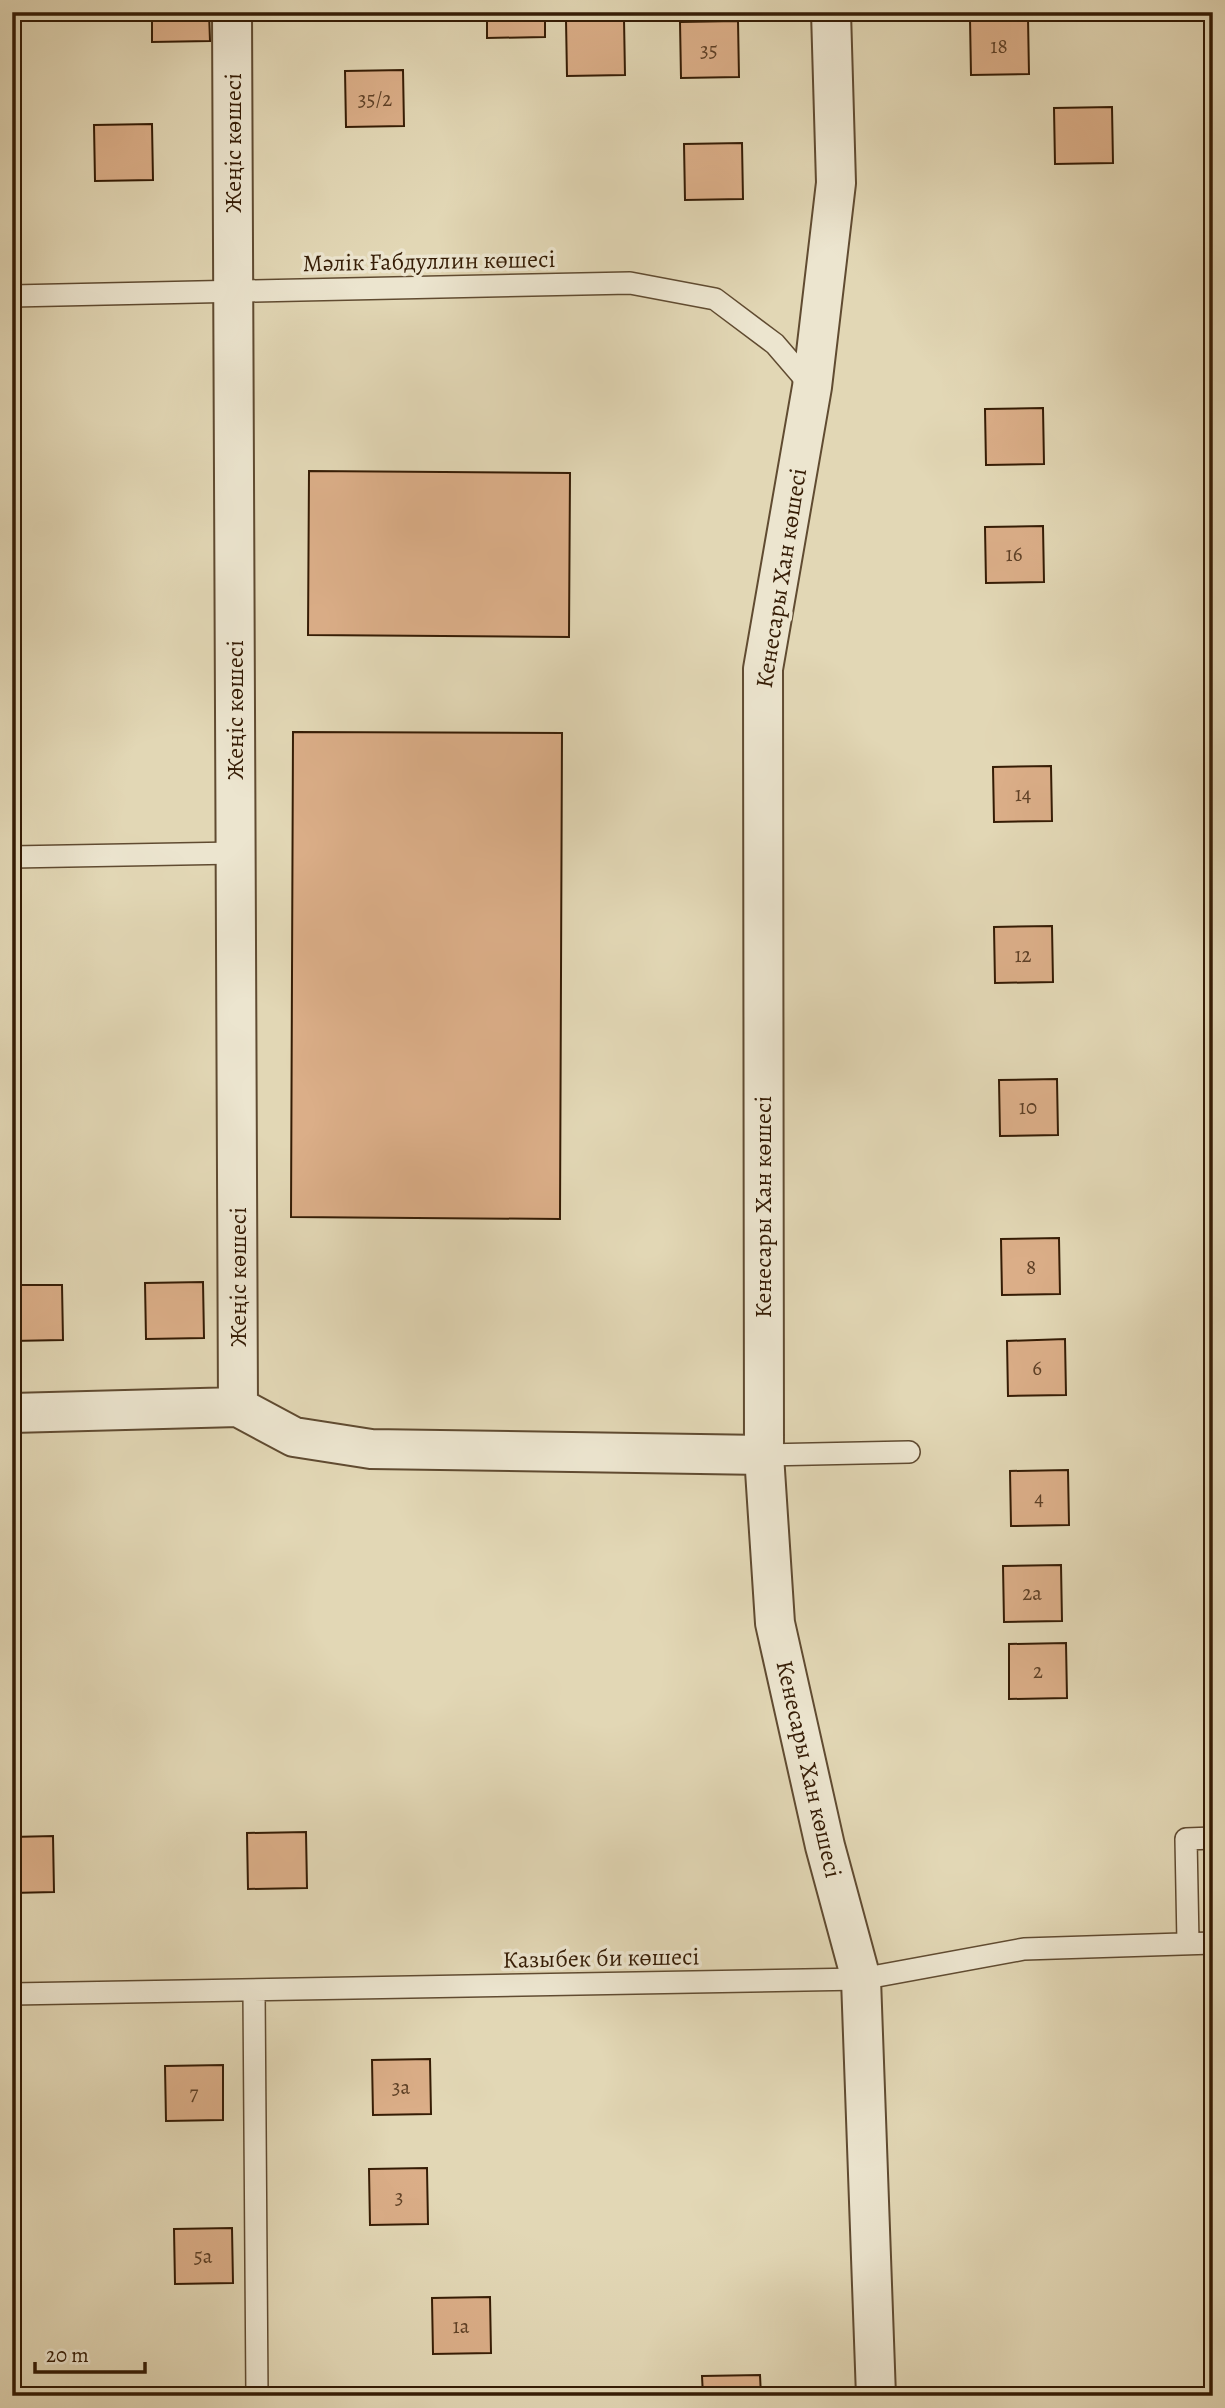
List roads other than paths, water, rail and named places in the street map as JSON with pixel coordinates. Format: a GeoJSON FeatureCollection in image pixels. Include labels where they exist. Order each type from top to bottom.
{"type":"FeatureCollection","features":[{"type":"Feature","properties":{"kind":"street","name":"Жеңіс көшесі"},"geometry":{"type":"LineString","coordinates":[[232,12],[239,1407]]}},
{"type":"Feature","properties":{"kind":"street","name":"Кенесары Хан көшесі"},"geometry":{"type":"LineString","coordinates":[[831,12],[836,183],[812,387],[763,669],[764,1455],[775,1623],[825,1846],[861,1979],[876,2396]]}},
{"type":"Feature","properties":{"kind":"street"},"geometry":{"type":"LineString","coordinates":[[12,1413],[239,1407],[294,1437],[371,1449],[764,1455]]}},
{"type":"Feature","properties":{"kind":"lane","name":"Мәлік Ғабдуллин көшесі"},"geometry":{"type":"LineString","coordinates":[[12,296],[630,283],[715,299],[775,344],[812,387]]}},
{"type":"Feature","properties":{"kind":"lane"},"geometry":{"type":"LineString","coordinates":[[12,857],[236,853]]}},
{"type":"Feature","properties":{"kind":"lane"},"geometry":{"type":"LineString","coordinates":[[764,1455],[909,1452]]}},
{"type":"Feature","properties":{"kind":"lane"},"geometry":{"type":"LineString","coordinates":[[1188,1944],[1186,1839],[1213,1838]]}},
{"type":"Feature","properties":{"kind":"lane","name":"Казыбек би көшесі"},"geometry":{"type":"LineString","coordinates":[[12,1994],[861,1979],[1024,1949],[1213,1943]]}},
{"type":"Feature","properties":{"kind":"lane"},"geometry":{"type":"LineString","coordinates":[[254,1991],[257,2396]]}}]}
